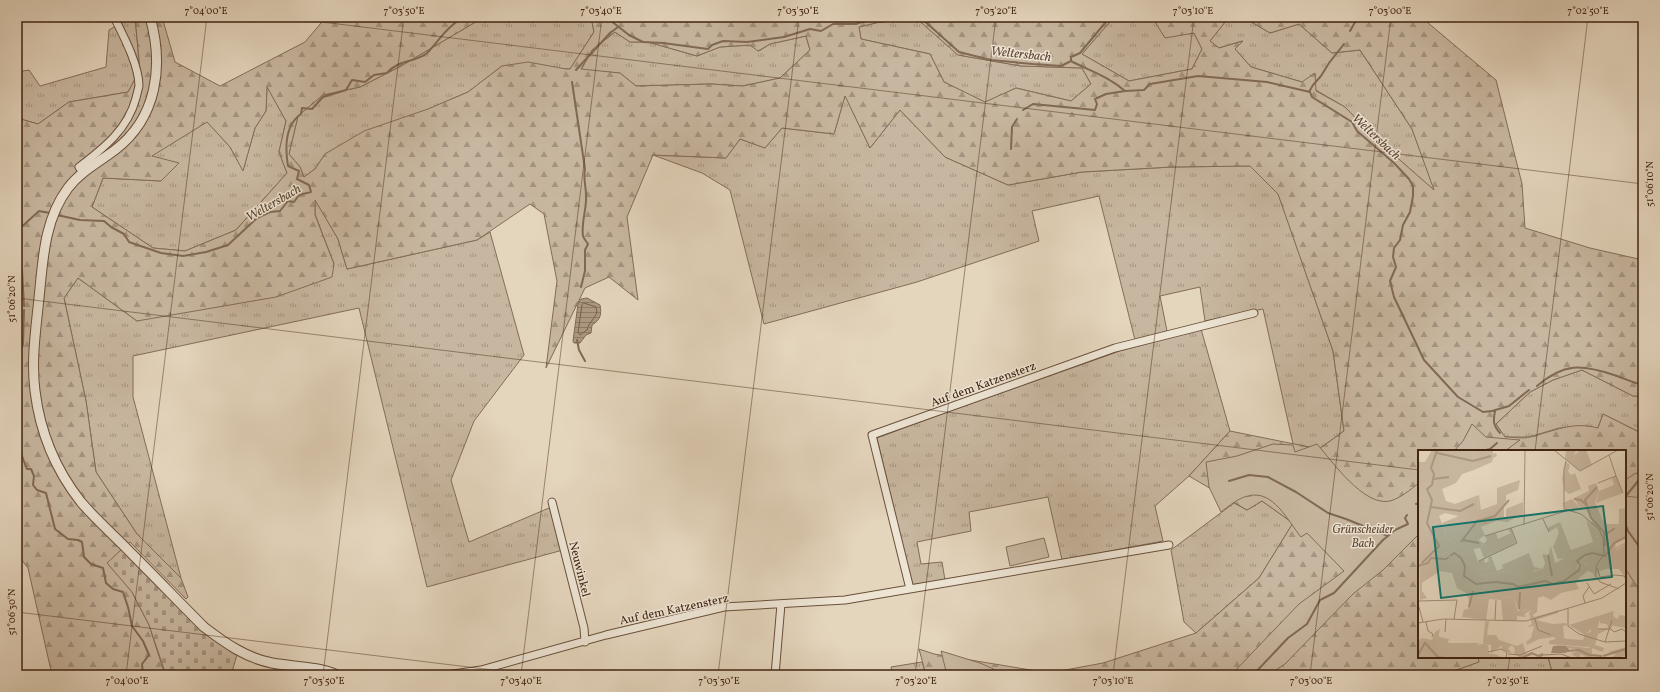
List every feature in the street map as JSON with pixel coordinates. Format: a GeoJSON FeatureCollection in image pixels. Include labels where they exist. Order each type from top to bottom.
{"type":"FeatureCollection","features":[{"type":"Feature","properties":{"kind":"street"},"geometry":{"type":"LineString","coordinates":[[83,173],[79,167],[105,148],[124,126],[133,108],[138,86],[135,68],[114,17]]}},
{"type":"Feature","properties":{"kind":"street"},"geometry":{"type":"LineString","coordinates":[[150,17],[156,53],[156,81],[148,110],[140,125],[117,149],[83,173],[68,187],[51,219],[47,235],[34,348],[34,389],[38,416],[43,432],[61,473],[81,502],[182,605],[220,640],[242,653],[272,663],[322,670],[337,675]]}},
{"type":"Feature","properties":{"kind":"street","name":"Auf dem Katzensterz"},"geometry":{"type":"LineString","coordinates":[[910,589],[872,435],[1115,348],[1254,313]]}},
{"type":"Feature","properties":{"kind":"street","name":"Neuwinkel"},"geometry":{"type":"LineString","coordinates":[[552,502],[584,628],[585,642]]}},
{"type":"Feature","properties":{"kind":"street","name":"Auf dem Katzensterz"},"geometry":{"type":"LineString","coordinates":[[446,675],[481,670],[697,612],[724,607],[846,600],[1169,545]]}},
{"type":"Feature","properties":{"kind":"street"},"geometry":{"type":"LineString","coordinates":[[775,675],[781,604]]}},
{"type":"Feature","properties":{"kind":"green space"},"geometry":{"type":"Polygon","coordinates":[[[132,17],[135,17],[140,70],[128,92],[69,102],[38,124],[17,118],[17,72],[29,70],[40,86],[106,67],[109,30],[132,17]]]}},
{"type":"Feature","properties":{"kind":"green space"},"geometry":{"type":"Polygon","coordinates":[[[135,17],[162,17],[175,62],[220,86],[305,42],[326,17],[484,17],[401,66],[360,87],[323,95],[298,116],[289,154],[300,167],[304,177],[315,169],[325,154],[364,131],[428,109],[468,92],[502,66],[528,62],[570,69],[594,32],[591,17],[900,17],[859,27],[861,39],[930,54],[944,82],[985,102],[1016,88],[1071,101],[1091,84],[1082,68],[1021,66],[958,55],[915,17],[1114,17],[1082,54],[1129,81],[1192,69],[1202,49],[1194,33],[1165,38],[1152,17],[1229,17],[1210,41],[1219,48],[1243,41],[1235,49],[1251,67],[1302,82],[1315,73],[1316,91],[1345,107],[1377,140],[1434,190],[1412,129],[1360,50],[1332,53],[1299,24],[1270,33],[1243,17],[1421,17],[1496,80],[1522,184],[1525,228],[1590,248],[1643,260],[1643,396],[1633,396],[1582,370],[1553,380],[1530,392],[1496,424],[1505,437],[1527,438],[1572,426],[1589,426],[1598,428],[1603,414],[1643,434],[1643,675],[1553,675],[1548,658],[1626,658],[1626,450],[1418,450],[1418,658],[1478,658],[1479,662],[1442,675],[926,675],[919,649],[934,654],[1049,673],[1103,663],[1196,633],[1259,578],[1293,523],[1262,501],[1247,510],[1189,476],[1230,431],[1319,449],[1344,431],[1333,351],[1278,194],[1250,166],[1172,167],[1082,172],[1008,185],[945,157],[900,110],[870,148],[845,96],[834,134],[782,128],[765,148],[740,139],[726,158],[653,155],[627,217],[638,300],[609,277],[585,288],[546,368],[557,281],[544,214],[530,204],[477,240],[347,269],[338,239],[315,200],[315,215],[334,264],[332,277],[276,297],[137,321],[78,278],[64,298],[86,401],[96,472],[137,534],[181,578],[188,597],[186,599],[130,542],[108,563],[132,592],[149,625],[165,675],[52,675],[28,568],[17,554],[17,118],[38,124],[69,102],[128,92],[140,70],[135,17]],[[615,32],[592,50],[581,69],[620,73],[636,86],[711,84],[743,86],[780,78],[810,50],[806,36],[770,44],[758,51],[750,45],[720,47],[697,56],[648,42],[630,42],[615,32]],[[267,87],[266,111],[255,128],[243,171],[230,147],[207,122],[152,156],[179,163],[161,181],[103,178],[92,207],[153,248],[185,251],[236,230],[287,173],[279,152],[286,121],[267,87]]]}},
{"type":"Feature","properties":{"kind":"green space"},"geometry":{"type":"Polygon","coordinates":[[[484,17],[591,17],[594,32],[570,69],[502,66],[468,92],[325,154],[315,169],[304,177],[300,167],[289,154],[298,116],[323,95],[360,87],[401,66],[484,17]]]}},
{"type":"Feature","properties":{"kind":"green space"},"geometry":{"type":"Polygon","coordinates":[[[900,17],[915,17],[958,55],[1021,66],[1082,68],[1091,84],[1071,101],[1016,88],[985,103],[944,82],[930,54],[861,39],[859,27],[900,17]]]}},
{"type":"Feature","properties":{"kind":"green space"},"geometry":{"type":"Polygon","coordinates":[[[1114,17],[1152,17],[1165,37],[1194,33],[1202,49],[1192,69],[1129,81],[1082,54],[1114,17]]]}},
{"type":"Feature","properties":{"kind":"green space"},"geometry":{"type":"Polygon","coordinates":[[[1229,17],[1243,17],[1270,33],[1299,24],[1332,53],[1360,50],[1412,129],[1435,191],[1377,140],[1345,107],[1302,82],[1251,67],[1235,49],[1242,41],[1219,48],[1210,41],[1229,17]]]}},
{"type":"Feature","properties":{"kind":"green space"},"geometry":{"type":"Polygon","coordinates":[[[615,32],[630,42],[648,42],[697,56],[720,47],[750,45],[759,51],[770,44],[806,36],[810,50],[780,78],[743,86],[711,84],[636,86],[620,73],[581,70],[592,50],[615,32]]]}},
{"type":"Feature","properties":{"kind":"green space"},"geometry":{"type":"Polygon","coordinates":[[[267,86],[286,121],[279,152],[287,173],[236,230],[185,251],[153,248],[92,207],[103,178],[161,181],[151,156],[207,121],[230,147],[243,170],[255,128],[266,111],[267,86]]]}},
{"type":"Feature","properties":{"kind":"green space"},"geometry":{"type":"Polygon","coordinates":[[[845,95],[870,148],[900,110],[945,157],[1008,185],[1082,172],[1172,167],[1250,166],[1278,193],[1333,351],[1344,431],[1319,449],[1293,444],[1263,309],[1205,321],[1200,287],[1160,296],[1167,331],[1135,340],[1099,196],[1032,211],[1039,241],[917,282],[764,324],[730,190],[702,173],[653,155],[726,158],[740,139],[765,148],[782,128],[834,134],[845,95]]]}},
{"type":"Feature","properties":{"kind":"green space"},"geometry":{"type":"Polygon","coordinates":[[[315,199],[338,239],[347,269],[477,240],[490,232],[524,355],[474,421],[451,480],[469,542],[549,508],[554,516],[563,550],[427,587],[359,308],[133,356],[133,397],[181,578],[137,534],[96,472],[86,401],[64,298],[78,278],[137,321],[334,264],[315,214],[315,199]]]}},
{"type":"Feature","properties":{"kind":"green space"},"geometry":{"type":"Polygon","coordinates":[[[1201,329],[1230,431],[1189,476],[1155,506],[1163,541],[1062,560],[1048,497],[969,512],[971,531],[917,542],[921,564],[942,562],[945,580],[912,586],[877,438],[1120,351],[1201,329]]]}},
{"type":"Feature","properties":{"kind":"green space"},"geometry":{"type":"Polygon","coordinates":[[[1582,370],[1633,396],[1643,396],[1643,434],[1603,414],[1598,428],[1559,428],[1529,437],[1505,437],[1496,424],[1530,392],[1553,380],[1582,370]]]}},
{"type":"Feature","properties":{"kind":"green space"},"geometry":{"type":"Polygon","coordinates":[[[1472,424],[1486,437],[1520,440],[1506,450],[1455,450],[1463,441],[1472,424]]]}},
{"type":"Feature","properties":{"kind":"green space","name":"Grünscheider Bach"},"geometry":{"type":"Polygon","coordinates":[[[1273,444],[1293,445],[1295,452],[1317,444],[1349,481],[1359,490],[1380,501],[1394,500],[1418,484],[1418,535],[1383,570],[1353,594],[1285,664],[1268,675],[1231,675],[1299,604],[1344,571],[1307,533],[1301,537],[1279,508],[1265,497],[1257,495],[1241,498],[1221,512],[1209,487],[1206,462],[1237,456],[1273,444]]]}},
{"type":"Feature","properties":{"kind":"green space"},"geometry":{"type":"Polygon","coordinates":[[[1636,473],[1640,475],[1643,512],[1643,596],[1626,570],[1626,479],[1636,473]]]}},
{"type":"Feature","properties":{"kind":"green space"},"geometry":{"type":"Polygon","coordinates":[[[1262,501],[1293,523],[1259,578],[1196,633],[1184,622],[1171,550],[1234,503],[1247,510],[1262,501]]]}},
{"type":"Feature","properties":{"kind":"green space"},"geometry":{"type":"Polygon","coordinates":[[[1044,538],[1049,557],[1010,566],[1006,547],[1044,538]]]}},
{"type":"Feature","properties":{"kind":"green space"},"geometry":{"type":"Polygon","coordinates":[[[122,549],[203,630],[237,655],[231,675],[166,675],[149,625],[132,592],[107,563],[122,549]]]}},
{"type":"Feature","properties":{"kind":"green space"},"geometry":{"type":"Polygon","coordinates":[[[941,651],[980,663],[1007,675],[947,675],[941,651]]]}},
{"type":"Feature","properties":{"kind":"green space"},"geometry":{"type":"Polygon","coordinates":[[[1478,658],[1548,658],[1553,675],[1442,675],[1478,662],[1478,658]]]}},
{"type":"Feature","properties":{"kind":"green space"},"geometry":{"type":"Polygon","coordinates":[[[922,662],[926,675],[893,675],[891,667],[922,662]]]}},
{"type":"Feature","properties":{"kind":"green space"},"geometry":{"type":"Polygon","coordinates":[[[275,668],[300,670],[300,675],[274,675],[275,668]]]}},
{"type":"Feature","properties":{"kind":"water"},"geometry":{"type":"Polygon","coordinates":[[[17,270],[19,270],[21,282],[18,299],[17,299],[17,270]]]}},
{"type":"Feature","properties":{"kind":"water"},"geometry":{"type":"Polygon","coordinates":[[[587,298],[600,305],[600,317],[592,325],[591,333],[586,335],[580,343],[574,343],[578,304],[581,299],[587,298]]]}},
{"type":"Feature","properties":{"kind":"waterway","name":"Weltersbach"},"geometry":{"type":"LineString","coordinates":[[57,215],[80,220],[104,221],[111,227],[124,234],[129,242],[161,253],[183,256],[206,252],[228,245],[257,218],[270,212],[280,211],[288,201],[294,202],[299,195],[311,192],[309,185],[297,179],[299,171],[288,166],[287,159],[287,137],[292,124],[301,114],[302,108],[312,109],[323,97],[346,90],[352,80],[365,82],[374,75],[387,73],[400,64],[421,57],[430,50],[450,27],[467,17]]}},
{"type":"Feature","properties":{"kind":"waterway","name":"Weltersbach"},"geometry":{"type":"LineString","coordinates":[[606,17],[629,35],[643,42],[708,49],[712,45],[723,41],[747,42],[784,37],[810,29],[821,31],[833,24],[856,24],[870,19],[882,22],[889,17]]}},
{"type":"Feature","properties":{"kind":"waterway","name":"Weltersbach"},"geometry":{"type":"LineString","coordinates":[[920,17],[959,52],[991,60],[1033,64],[1061,66],[1071,61],[1106,78],[1125,91],[1144,90],[1150,84],[1198,76],[1267,82],[1310,92],[1312,97],[1352,122],[1357,131],[1394,163],[1409,179],[1413,186],[1410,212],[1403,225],[1400,240],[1394,248],[1393,257],[1396,267],[1390,281],[1394,297],[1424,360],[1458,397],[1483,412],[1509,406],[1529,390]]}},
{"type":"Feature","properties":{"kind":"waterway"},"geometry":{"type":"LineString","coordinates":[[1071,61],[1071,57],[1080,53],[1110,17]]}},
{"type":"Feature","properties":{"kind":"waterway"},"geometry":{"type":"LineString","coordinates":[[1350,31],[1358,17]]}},
{"type":"Feature","properties":{"kind":"waterway"},"geometry":{"type":"LineString","coordinates":[[576,70],[610,33],[618,27]]}},
{"type":"Feature","properties":{"kind":"waterway"},"geometry":{"type":"LineString","coordinates":[[1309,92],[1344,44]]}},
{"type":"Feature","properties":{"kind":"waterway"},"geometry":{"type":"LineString","coordinates":[[572,82],[585,169],[584,176],[586,200],[583,221],[583,237],[588,244],[585,250],[585,271],[581,287]]}},
{"type":"Feature","properties":{"kind":"waterway"},"geometry":{"type":"LineString","coordinates":[[1023,110],[1033,104],[1095,110],[1097,104],[1095,99],[1106,94],[1125,91]]}},
{"type":"Feature","properties":{"kind":"waterway"},"geometry":{"type":"LineString","coordinates":[[1011,149],[1012,127],[1017,119]]}},
{"type":"Feature","properties":{"kind":"waterway","name":"Weltersbach"},"geometry":{"type":"LineString","coordinates":[[17,231],[39,211],[50,213]]}},
{"type":"Feature","properties":{"kind":"waterway"},"geometry":{"type":"LineString","coordinates":[[17,262],[22,270],[24,306]]}},
{"type":"Feature","properties":{"kind":"waterway"},"geometry":{"type":"LineString","coordinates":[[17,364],[23,344],[24,310]]}},
{"type":"Feature","properties":{"kind":"waterway"},"geometry":{"type":"LineString","coordinates":[[577,340],[579,350],[585,361]]}},
{"type":"Feature","properties":{"kind":"waterway","name":"Weltersbach"},"geometry":{"type":"LineString","coordinates":[[1537,386],[1556,373],[1573,368],[1602,371],[1643,385]]}},
{"type":"Feature","properties":{"kind":"waterway","name":"Grünscheider Bach"},"geometry":{"type":"LineString","coordinates":[[1495,411],[1494,423],[1500,433]]}},
{"type":"Feature","properties":{"kind":"waterway"},"geometry":{"type":"LineString","coordinates":[[17,416],[21,418],[18,446],[27,469],[31,469],[34,476],[33,485],[37,490],[46,493],[55,529],[68,539],[82,542],[84,557],[91,564],[103,568],[106,583],[113,589],[123,592],[132,626],[143,641],[149,655],[142,664],[143,674],[147,675]]}},
{"type":"Feature","properties":{"kind":"waterway","name":"Grünscheider Bach"},"geometry":{"type":"LineString","coordinates":[[1486,450],[1490,449],[1497,443]]}},
{"type":"Feature","properties":{"kind":"waterway"},"geometry":{"type":"LineString","coordinates":[[1229,481],[1249,475],[1268,477],[1296,492],[1328,513],[1388,536]]}},
{"type":"Feature","properties":{"kind":"waterway"},"geometry":{"type":"LineString","coordinates":[[1626,496],[1643,475]]}},
{"type":"Feature","properties":{"kind":"waterway","name":"Grünscheider Bach"},"geometry":{"type":"LineString","coordinates":[[1253,675],[1288,638],[1307,624],[1320,600],[1334,593],[1383,540],[1395,530],[1408,524],[1405,518],[1407,515]]}},
{"type":"Feature","properties":{"kind":"waterway"},"geometry":{"type":"LineString","coordinates":[[1626,526],[1628,531],[1643,552]]}}]}
